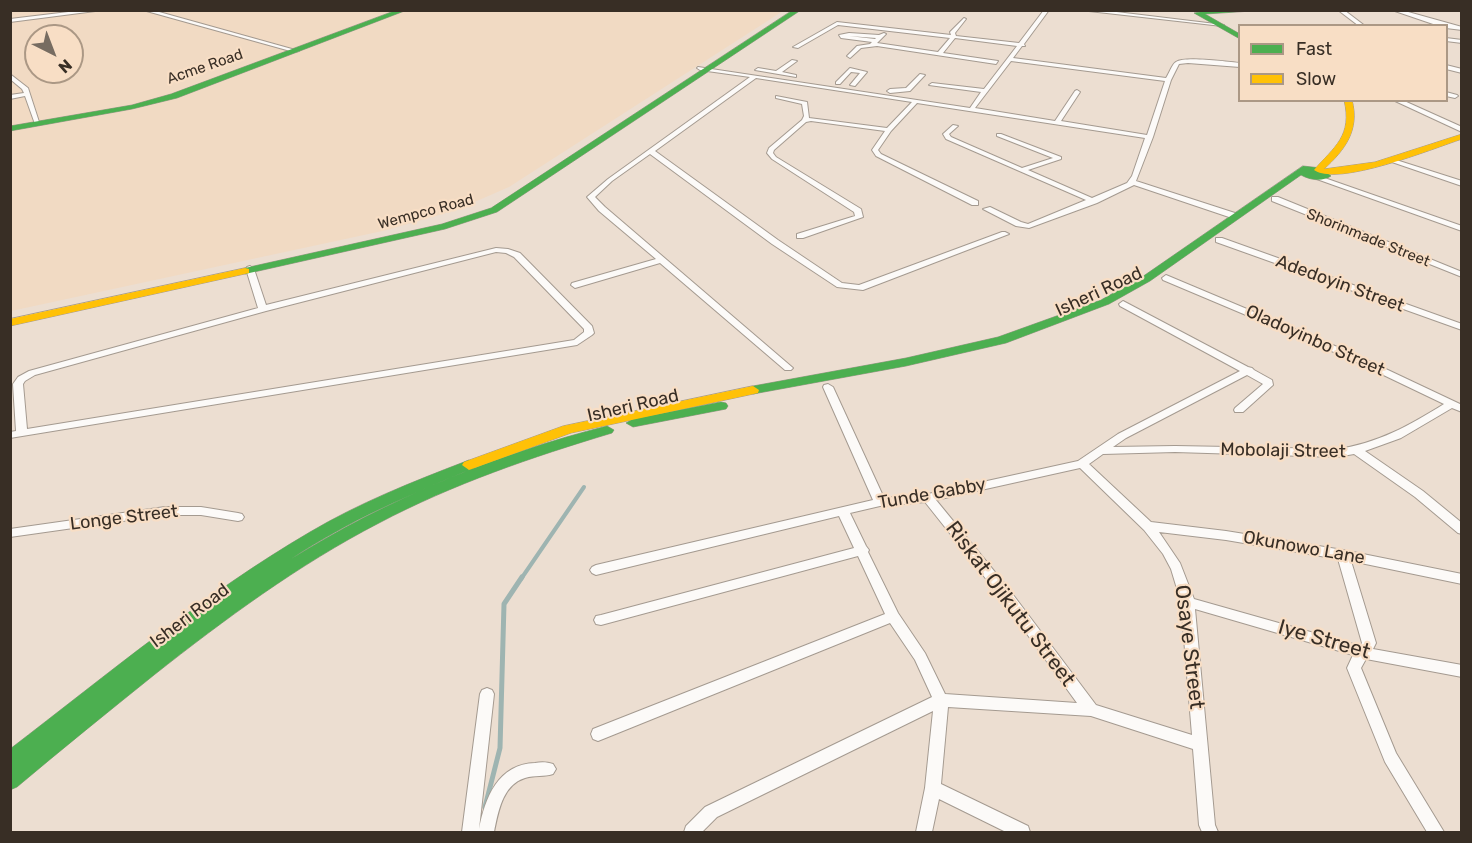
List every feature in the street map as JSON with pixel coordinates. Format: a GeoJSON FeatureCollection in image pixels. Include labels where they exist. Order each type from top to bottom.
{"type":"FeatureCollection","features":[{"type":"Feature","properties":{"kind":"main road","name":"Acme Road"},"geometry":{"type":"LineString","coordinates":[[10,129],[132,107],[174,96],[404,10]]}},
{"type":"Feature","properties":{"kind":"main road","name":"Wempco Road"},"geometry":{"type":"LineString","coordinates":[[705,69],[789,10]]}},
{"type":"Feature","properties":{"kind":"main road","name":"Wempco Road"},"geometry":{"type":"LineString","coordinates":[[10,323],[365,242],[483,208],[798,10]]}},
{"type":"Feature","properties":{"kind":"main road"},"geometry":{"type":"LineString","coordinates":[[1199,12],[1265,10]]}},
{"type":"Feature","properties":{"kind":"main road"},"geometry":{"type":"LineString","coordinates":[[1199,12],[1238,34]]}},
{"type":"Feature","properties":{"kind":"main road","name":"Isheri Road"},"geometry":{"type":"LineString","coordinates":[[10,781],[217,616],[309,555],[422,495],[572,439],[627,424],[828,387],[1006,344],[1105,302],[1146,279],[1235,216],[1316,173],[1326,151],[1341,129],[1343,107],[1340,102]]}},
{"type":"Feature","properties":{"kind":"main road","name":"Isheri Road"},"geometry":{"type":"LineString","coordinates":[[10,761],[206,609],[251,578],[340,523],[442,475],[568,429],[622,416],[1043,337],[1123,304],[1166,278],[1316,173],[1336,153],[1350,132],[1353,110],[1349,102]]}},
{"type":"Feature","properties":{"kind":"main road"},"geometry":{"type":"LineString","coordinates":[[1394,162],[1461,136]]}},
{"type":"Feature","properties":{"kind":"main road"},"geometry":{"type":"LineString","coordinates":[[1316,173],[1394,162],[1461,142]]}},
{"type":"Feature","properties":{"kind":"main road","name":"Wempco Road"},"geometry":{"type":"LineString","coordinates":[[10,318],[365,242]]}},
{"type":"Feature","properties":{"kind":"street"},"geometry":{"type":"LineString","coordinates":[[10,21],[101,10]]}},
{"type":"Feature","properties":{"kind":"street"},"geometry":{"type":"LineString","coordinates":[[145,10],[296,51]]}},
{"type":"Feature","properties":{"kind":"street"},"geometry":{"type":"LineString","coordinates":[[971,110],[1023,45],[1047,10]]}},
{"type":"Feature","properties":{"kind":"street"},"geometry":{"type":"LineString","coordinates":[[1082,10],[1220,25]]}},
{"type":"Feature","properties":{"kind":"street"},"geometry":{"type":"LineString","coordinates":[[1340,10],[1360,24]]}},
{"type":"Feature","properties":{"kind":"street"},"geometry":{"type":"LineString","coordinates":[[1394,10],[1440,24]]}},
{"type":"Feature","properties":{"kind":"street"},"geometry":{"type":"LineString","coordinates":[[939,54],[964,19]]}},
{"type":"Feature","properties":{"kind":"street"},"geometry":{"type":"LineString","coordinates":[[796,47],[837,23],[1023,45]]}},
{"type":"Feature","properties":{"kind":"street"},"geometry":{"type":"LineString","coordinates":[[879,39],[841,36],[849,34],[879,39],[939,54],[996,62]]}},
{"type":"Feature","properties":{"kind":"street"},"geometry":{"type":"LineString","coordinates":[[850,56],[859,47],[879,39]]}},
{"type":"Feature","properties":{"kind":"street"},"geometry":{"type":"LineString","coordinates":[[1011,59],[1168,80]]}},
{"type":"Feature","properties":{"kind":"street"},"geometry":{"type":"LineString","coordinates":[[777,73],[794,61]]}},
{"type":"Feature","properties":{"kind":"street"},"geometry":{"type":"LineString","coordinates":[[987,209],[1018,224],[1029,225],[1094,201],[1133,182],[1168,80],[1177,63],[1238,65]]}},
{"type":"Feature","properties":{"kind":"street"},"geometry":{"type":"LineString","coordinates":[[705,69],[753,77],[853,85],[904,92],[922,75]]}},
{"type":"Feature","properties":{"kind":"street"},"geometry":{"type":"LineString","coordinates":[[758,70],[916,101],[1150,137]]}},
{"type":"Feature","properties":{"kind":"street"},"geometry":{"type":"LineString","coordinates":[[840,85],[850,70],[864,72],[853,85]]}},
{"type":"Feature","properties":{"kind":"street"},"geometry":{"type":"LineString","coordinates":[[10,76],[18,80],[28,94],[38,124]]}},
{"type":"Feature","properties":{"kind":"street"},"geometry":{"type":"LineString","coordinates":[[753,77],[650,151],[591,197],[602,209],[788,368]]}},
{"type":"Feature","properties":{"kind":"street"},"geometry":{"type":"LineString","coordinates":[[932,85],[986,91]]}},
{"type":"Feature","properties":{"kind":"street"},"geometry":{"type":"LineString","coordinates":[[1057,122],[1077,92]]}},
{"type":"Feature","properties":{"kind":"street"},"geometry":{"type":"LineString","coordinates":[[10,98],[28,94]]}},
{"type":"Feature","properties":{"kind":"street"},"geometry":{"type":"LineString","coordinates":[[1448,94],[1455,96]]}},
{"type":"Feature","properties":{"kind":"street"},"geometry":{"type":"LineString","coordinates":[[778,97],[806,103],[807,116],[771,149],[770,153],[774,158],[858,211],[860,217],[800,236]]}},
{"type":"Feature","properties":{"kind":"street"},"geometry":{"type":"LineString","coordinates":[[916,101],[889,130],[875,150],[878,155],[975,203]]}},
{"type":"Feature","properties":{"kind":"street"},"geometry":{"type":"LineString","coordinates":[[1400,102],[1461,130]]}},
{"type":"Feature","properties":{"kind":"street"},"geometry":{"type":"LineString","coordinates":[[804,121],[822,119],[889,130]]}},
{"type":"Feature","properties":{"kind":"street"},"geometry":{"type":"LineString","coordinates":[[955,126],[946,134],[948,138],[1094,201]]}},
{"type":"Feature","properties":{"kind":"street"},"geometry":{"type":"LineString","coordinates":[[999,135],[1059,158],[1022,170]]}},
{"type":"Feature","properties":{"kind":"street"},"geometry":{"type":"LineString","coordinates":[[650,151],[775,242],[840,285],[849,288],[860,288],[1005,234]]}},
{"type":"Feature","properties":{"kind":"street"},"geometry":{"type":"LineString","coordinates":[[1394,162],[1461,184]]}},
{"type":"Feature","properties":{"kind":"street"},"geometry":{"type":"LineString","coordinates":[[1316,173],[1339,184],[1461,229]]}},
{"type":"Feature","properties":{"kind":"street"},"geometry":{"type":"LineString","coordinates":[[1133,182],[1235,216]]}},
{"type":"Feature","properties":{"kind":"street","name":"Shorinmade Street"},"geometry":{"type":"LineString","coordinates":[[1275,200],[1461,275]]}},
{"type":"Feature","properties":{"kind":"street","name":"Adedoyin Street"},"geometry":{"type":"LineString","coordinates":[[1219,240],[1461,327]]}},
{"type":"Feature","properties":{"kind":"street"},"geometry":{"type":"LineString","coordinates":[[496,250],[508,250],[517,255],[589,328],[589,333],[577,342],[16,434],[18,384],[21,379],[32,373],[263,309],[496,250]]}},
{"type":"Feature","properties":{"kind":"street"},"geometry":{"type":"LineString","coordinates":[[575,285],[662,260]]}},
{"type":"Feature","properties":{"kind":"street"},"geometry":{"type":"LineString","coordinates":[[250,269],[263,309]]}},
{"type":"Feature","properties":{"kind":"street","name":"Oladoyinbo Street"},"geometry":{"type":"LineString","coordinates":[[1166,278],[1351,356],[1457,406]]}},
{"type":"Feature","properties":{"kind":"street"},"geometry":{"type":"LineString","coordinates":[[1123,304],[1264,378],[1268,385],[1239,410]]}},
{"type":"Feature","properties":{"kind":"street","name":"Tunde Gabby"},"geometry":{"type":"LineString","coordinates":[[596,570],[880,502],[928,498],[1082,464],[1122,436],[1249,370]]}},
{"type":"Feature","properties":{"kind":"street"},"geometry":{"type":"LineString","coordinates":[[828,387],[880,502]]}},
{"type":"Feature","properties":{"kind":"street","name":"Mobolaji Street"},"geometry":{"type":"LineString","coordinates":[[1102,451],[1175,449],[1337,453],[1358,451],[1403,433],[1457,406]]}},
{"type":"Feature","properties":{"kind":"street"},"geometry":{"type":"LineString","coordinates":[[1358,451],[1419,494],[1461,530]]}},
{"type":"Feature","properties":{"kind":"street","name":"Osaye Street"},"geometry":{"type":"LineString","coordinates":[[1082,464],[1146,526],[1167,551],[1180,575],[1188,602],[1207,825],[1210,832]]}},
{"type":"Feature","properties":{"kind":"street","name":"Riskat Ojikutu Street"},"geometry":{"type":"LineString","coordinates":[[928,498],[1003,591],[1091,710]]}},
{"type":"Feature","properties":{"kind":"street","name":"Longe Street"},"geometry":{"type":"LineString","coordinates":[[10,533],[165,511],[201,511],[238,517]]}},
{"type":"Feature","properties":{"kind":"street"},"geometry":{"type":"LineString","coordinates":[[843,512],[893,616],[920,657],[941,700],[933,788],[924,832]]}},
{"type":"Feature","properties":{"kind":"street","name":"Okunowo Lane"},"geometry":{"type":"LineString","coordinates":[[1146,526],[1216,532],[1343,554],[1461,579]]}},
{"type":"Feature","properties":{"kind":"street"},"geometry":{"type":"LineString","coordinates":[[601,620],[863,550]]}},
{"type":"Feature","properties":{"kind":"street"},"geometry":{"type":"LineString","coordinates":[[1343,554],[1369,643],[1364,653],[1356,660],[1354,668],[1386,747],[1436,832]]}},
{"type":"Feature","properties":{"kind":"street","name":"Iye Street"},"geometry":{"type":"LineString","coordinates":[[1188,602],[1364,653],[1461,671]]}},
{"type":"Feature","properties":{"kind":"street"},"geometry":{"type":"LineString","coordinates":[[598,734],[893,616]]}},
{"type":"Feature","properties":{"kind":"street"},"geometry":{"type":"LineString","coordinates":[[470,832],[487,694]]}},
{"type":"Feature","properties":{"kind":"street"},"geometry":{"type":"LineString","coordinates":[[692,832],[711,812],[941,700],[1091,710],[1201,745]]}},
{"type":"Feature","properties":{"kind":"street"},"geometry":{"type":"LineString","coordinates":[[486,832],[491,807],[498,791],[508,781],[524,771],[548,769]]}},
{"type":"Feature","properties":{"kind":"street"},"geometry":{"type":"LineString","coordinates":[[933,788],[1022,832]]}},
{"type":"Feature","properties":{"kind":"shaded area"},"geometry":{"type":"Polygon","coordinates":[[[10,11],[783,11],[509,187],[456,210],[387,230],[11,311],[10,11]]]}},
{"type":"Feature","properties":{"kind":"waterway"},"geometry":{"type":"LineString","coordinates":[[521,579],[584,487]]}},
{"type":"Feature","properties":{"kind":"waterway"},"geometry":{"type":"LineString","coordinates":[[485,807],[500,748],[504,604],[522,577]]}},
{"type":"Feature","properties":{"kind":"traffic: fast"},"geometry":{"type":"LineString","coordinates":[[10,129],[132,107],[174,96],[404,10]]}},
{"type":"Feature","properties":{"kind":"traffic: fast"},"geometry":{"type":"LineString","coordinates":[[245,271],[445,226],[494,210],[798,10]]}},
{"type":"Feature","properties":{"kind":"traffic: fast"},"geometry":{"type":"LineString","coordinates":[[1197,13],[1265,10]]}},
{"type":"Feature","properties":{"kind":"traffic: fast"},"geometry":{"type":"LineString","coordinates":[[1198,13],[1238,36]]}},
{"type":"Feature","properties":{"kind":"traffic: fast"},"geometry":{"type":"LineString","coordinates":[[753,390],[906,362],[1002,340],[1105,302],[1146,279],[1303,169],[1318,170],[1326,176],[1311,177],[1301,171]]}},
{"type":"Feature","properties":{"kind":"traffic: fast"},"geometry":{"type":"LineString","coordinates":[[633,423],[721,406]]}},
{"type":"Feature","properties":{"kind":"traffic: fast"},"geometry":{"type":"LineString","coordinates":[[10,781],[207,625],[259,587],[314,552],[406,503],[472,475],[607,430]]}},
{"type":"Feature","properties":{"kind":"traffic: fast"},"geometry":{"type":"LineString","coordinates":[[10,761],[223,597],[297,547],[381,502],[469,465]]}},
{"type":"Feature","properties":{"kind":"traffic: slow"},"geometry":{"type":"LineString","coordinates":[[1318,170],[1334,155],[1345,139],[1351,121],[1349,102]]}},
{"type":"Feature","properties":{"kind":"traffic: slow"},"geometry":{"type":"LineString","coordinates":[[1323,172],[1376,164],[1462,136]]}},
{"type":"Feature","properties":{"kind":"traffic: slow"},"geometry":{"type":"LineString","coordinates":[[10,323],[245,271]]}},
{"type":"Feature","properties":{"kind":"traffic: slow"},"geometry":{"type":"LineString","coordinates":[[469,465],[568,429],[753,390]]}}]}
